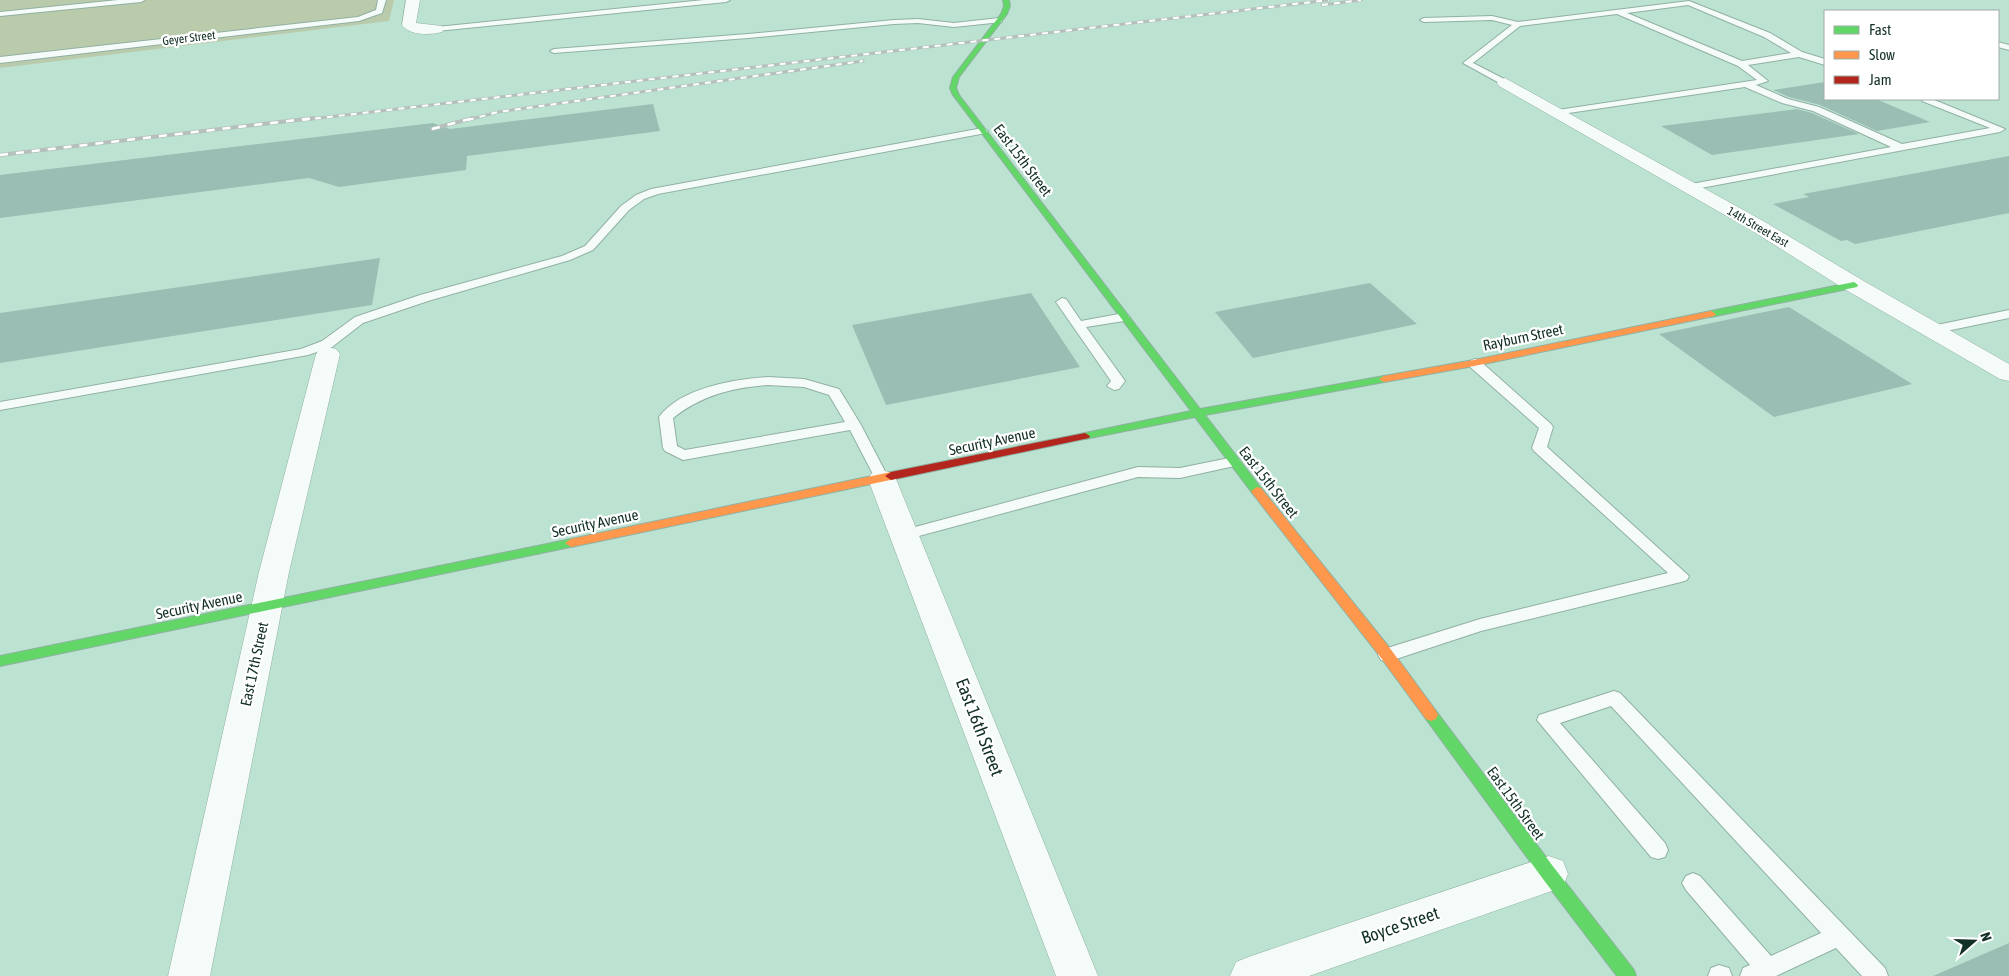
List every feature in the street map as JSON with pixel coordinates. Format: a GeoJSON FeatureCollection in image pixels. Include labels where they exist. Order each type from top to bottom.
{"type":"FeatureCollection","features":[{"type":"Feature","properties":{"kind":"street"},"geometry":{"type":"LineString","coordinates":[[413,0],[409,25],[417,29],[437,29]]}},
{"type":"Feature","properties":{"kind":"street","name":"East 15th Street"},"geometry":{"type":"LineString","coordinates":[[1006,0],[1007,6],[999,20],[960,70],[953,88],[983,131],[1234,462],[1387,655],[1549,874],[1628,976]]}},
{"type":"Feature","properties":{"kind":"street","name":"14th Street East"},"geometry":{"type":"LineString","coordinates":[[1505,83],[1758,226],[1854,285],[2009,374]]}},
{"type":"Feature","properties":{"kind":"street","name":"Rayburn Street"},"geometry":{"type":"LineString","coordinates":[[1197,413],[1474,363],[1854,285]]}},
{"type":"Feature","properties":{"kind":"street","name":"East 17th Street"},"geometry":{"type":"LineString","coordinates":[[189,976],[266,606],[328,349]]}},
{"type":"Feature","properties":{"kind":"street","name":"Security Avenue"},"geometry":{"type":"LineString","coordinates":[[0,661],[1197,413]]}},
{"type":"Feature","properties":{"kind":"street","name":"East 16th Street"},"geometry":{"type":"LineString","coordinates":[[882,479],[1077,976]]}},
{"type":"Feature","properties":{"kind":"street","name":"Boyce Street"},"geometry":{"type":"LineString","coordinates":[[1251,976],[1549,874]]}},
{"type":"Feature","properties":{"kind":"lane"},"geometry":{"type":"LineString","coordinates":[[10,22],[41,11],[54,0]]}},
{"type":"Feature","properties":{"kind":"lane"},"geometry":{"type":"LineString","coordinates":[[0,14],[141,0]]}},
{"type":"Feature","properties":{"kind":"lane","name":"Geyer Street"},"geometry":{"type":"LineString","coordinates":[[0,60],[359,19],[379,11],[382,0]]}},
{"type":"Feature","properties":{"kind":"lane"},"geometry":{"type":"LineString","coordinates":[[437,29],[726,0]]}},
{"type":"Feature","properties":{"kind":"lane"},"geometry":{"type":"LineString","coordinates":[[1424,20],[1492,18],[1518,24],[1689,2],[1767,35],[1799,54],[1824,62]]}},
{"type":"Feature","properties":{"kind":"lane"},"geometry":{"type":"LineString","coordinates":[[1558,113],[1764,81],[1741,64],[1617,12]]}},
{"type":"Feature","properties":{"kind":"lane"},"geometry":{"type":"LineString","coordinates":[[554,51],[748,36],[894,22],[918,21],[954,25],[999,20]]}},
{"type":"Feature","properties":{"kind":"lane"},"geometry":{"type":"LineString","coordinates":[[1505,83],[1467,63],[1518,24]]}},
{"type":"Feature","properties":{"kind":"lane"},"geometry":{"type":"LineString","coordinates":[[1741,64],[1799,54]]}},
{"type":"Feature","properties":{"kind":"lane"},"geometry":{"type":"LineString","coordinates":[[1747,84],[1785,101],[1816,109],[1902,148]]}},
{"type":"Feature","properties":{"kind":"lane"},"geometry":{"type":"LineString","coordinates":[[1690,188],[2000,129],[1928,100]]}},
{"type":"Feature","properties":{"kind":"lane"},"geometry":{"type":"LineString","coordinates":[[0,406],[328,349],[358,320],[433,295],[566,258],[588,248],[625,208],[640,197],[655,191],[983,131]]}},
{"type":"Feature","properties":{"kind":"lane"},"geometry":{"type":"LineString","coordinates":[[1062,302],[1118,381],[1114,386]]}},
{"type":"Feature","properties":{"kind":"lane"},"geometry":{"type":"LineString","coordinates":[[1932,330],[2009,314]]}},
{"type":"Feature","properties":{"kind":"lane"},"geometry":{"type":"LineString","coordinates":[[1078,325],[1124,317]]}},
{"type":"Feature","properties":{"kind":"lane"},"geometry":{"type":"LineString","coordinates":[[1387,655],[1480,625],[1681,576],[1538,448],[1546,427],[1474,363]]}},
{"type":"Feature","properties":{"kind":"lane"},"geometry":{"type":"LineString","coordinates":[[854,425],[684,455],[670,448],[666,417],[679,405],[697,395],[731,386],[771,381],[806,384],[834,392],[854,425],[882,479]]}},
{"type":"Feature","properties":{"kind":"lane"},"geometry":{"type":"LineString","coordinates":[[904,534],[1138,472],[1180,474],[1234,462]]}},
{"type":"Feature","properties":{"kind":"lane"},"geometry":{"type":"LineString","coordinates":[[1658,850],[1546,720],[1614,698],[1877,976]]}},
{"type":"Feature","properties":{"kind":"lane"},"geometry":{"type":"LineString","coordinates":[[1693,883],[1759,972],[1839,936]]}},
{"type":"Feature","properties":{"kind":"green space"},"geometry":{"type":"Polygon","coordinates":[[[0,0],[394,0],[389,21],[0,68],[0,0]]]}},
{"type":"Feature","properties":{"kind":"building"},"geometry":{"type":"Polygon","coordinates":[[[1824,82],[1824,100],[1878,100],[1930,122],[1877,131],[1820,105],[1789,97],[1773,90],[1824,82]]]}},
{"type":"Feature","properties":{"kind":"building"},"geometry":{"type":"Polygon","coordinates":[[[653,104],[660,131],[467,156],[466,170],[339,187],[309,178],[0,218],[0,175],[433,123],[450,129],[653,104]]]}},
{"type":"Feature","properties":{"kind":"building"},"geometry":{"type":"Polygon","coordinates":[[[1797,109],[1812,113],[1859,134],[1712,155],[1661,126],[1797,109]]]}},
{"type":"Feature","properties":{"kind":"building"},"geometry":{"type":"Polygon","coordinates":[[[2009,156],[2009,213],[1855,244],[1847,240],[1841,241],[1773,204],[1809,197],[1803,194],[2009,156]]]}},
{"type":"Feature","properties":{"kind":"building"},"geometry":{"type":"Polygon","coordinates":[[[380,258],[372,305],[0,363],[0,313],[380,258]]]}},
{"type":"Feature","properties":{"kind":"building"},"geometry":{"type":"Polygon","coordinates":[[[1370,283],[1417,324],[1253,358],[1215,312],[1370,283]]]}},
{"type":"Feature","properties":{"kind":"building"},"geometry":{"type":"Polygon","coordinates":[[[1031,293],[1080,367],[886,405],[852,325],[1031,293]]]}},
{"type":"Feature","properties":{"kind":"building"},"geometry":{"type":"Polygon","coordinates":[[[1789,307],[1912,384],[1774,417],[1659,334],[1789,307]]]}},
{"type":"Feature","properties":{"kind":"building"},"geometry":{"type":"Polygon","coordinates":[[[2009,943],[2009,976],[1933,976],[2009,943]]]}},
{"type":"Feature","properties":{"kind":"railway"},"geometry":{"type":"LineString","coordinates":[[303,120],[1329,0]]}},
{"type":"Feature","properties":{"kind":"railway"},"geometry":{"type":"LineString","coordinates":[[1322,5],[1361,0]]}},
{"type":"Feature","properties":{"kind":"railway"},"geometry":{"type":"LineString","coordinates":[[468,120],[498,112],[863,61]]}},
{"type":"Feature","properties":{"kind":"railway"},"geometry":{"type":"LineString","coordinates":[[0,155],[314,118]]}},
{"type":"Feature","properties":{"kind":"railway"},"geometry":{"type":"LineString","coordinates":[[432,129],[473,118]]}},
{"type":"Feature","properties":{"kind":"traffic: fast"},"geometry":{"type":"LineString","coordinates":[[1006,0],[1007,6],[1004,14],[956,77],[953,88],[956,95],[1257,491]]}},
{"type":"Feature","properties":{"kind":"traffic: fast"},"geometry":{"type":"LineString","coordinates":[[1711,314],[1854,285]]}},
{"type":"Feature","properties":{"kind":"traffic: fast"},"geometry":{"type":"LineString","coordinates":[[1085,436],[1197,413],[1384,379]]}},
{"type":"Feature","properties":{"kind":"traffic: fast"},"geometry":{"type":"LineString","coordinates":[[0,661],[571,543]]}},
{"type":"Feature","properties":{"kind":"traffic: fast"},"geometry":{"type":"LineString","coordinates":[[1431,715],[1549,874],[1628,976]]}},
{"type":"Feature","properties":{"kind":"traffic: slow"},"geometry":{"type":"LineString","coordinates":[[1384,379],[1474,363],[1711,314]]}},
{"type":"Feature","properties":{"kind":"traffic: slow"},"geometry":{"type":"LineString","coordinates":[[571,543],[891,476]]}},
{"type":"Feature","properties":{"kind":"traffic: slow"},"geometry":{"type":"LineString","coordinates":[[1257,491],[1387,655],[1431,715]]}},
{"type":"Feature","properties":{"kind":"traffic: jam"},"geometry":{"type":"LineString","coordinates":[[891,476],[1085,436]]}}]}
